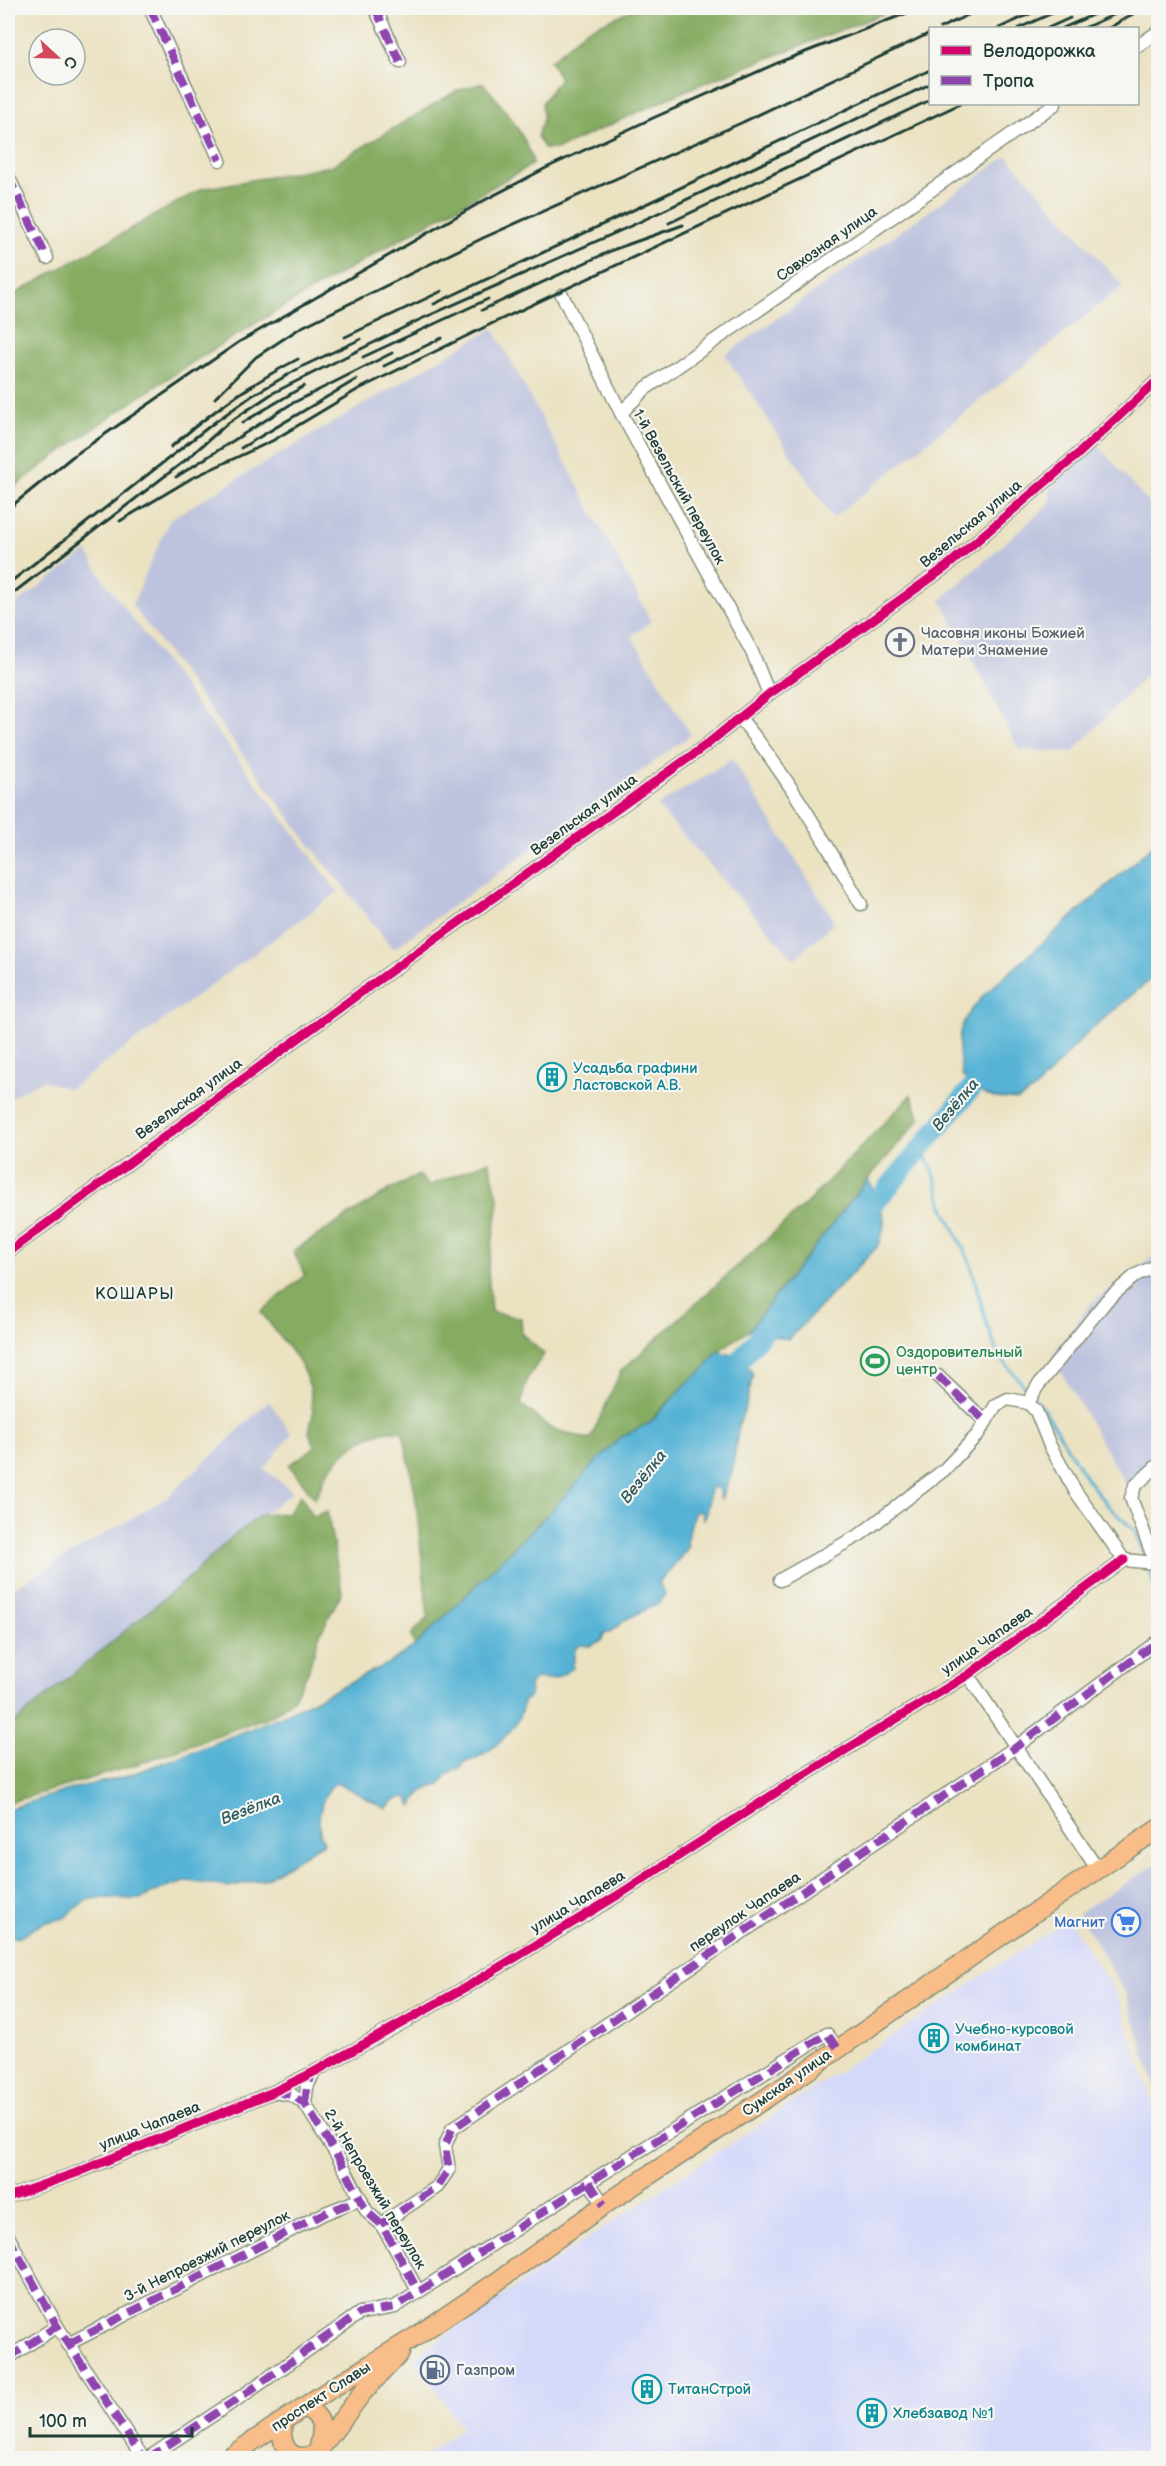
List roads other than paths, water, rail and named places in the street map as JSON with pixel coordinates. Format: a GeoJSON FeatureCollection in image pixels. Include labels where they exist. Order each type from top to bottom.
{"type":"FeatureCollection","features":[{"type":"Feature","properties":{"kind":"main road","name":"Сумская улица"},"geometry":{"type":"LineString","coordinates":[[415,2337],[604,2205],[798,2077],[1158,1829]]}},
{"type":"Feature","properties":{"kind":"main road","name":"проспект Славы"},"geometry":{"type":"LineString","coordinates":[[228,2458],[304,2406],[415,2337]]}},
{"type":"Feature","properties":{"kind":"main road"},"geometry":{"type":"LineString","coordinates":[[283,2421],[281,2435],[283,2444],[291,2454],[306,2458],[315,2455],[363,2392],[415,2337]]}},
{"type":"Feature","properties":{"kind":"main road"},"geometry":{"type":"LineString","coordinates":[[304,2406],[318,2416],[323,2424],[323,2433],[315,2455]]}},
{"type":"Feature","properties":{"kind":"street"},"geometry":{"type":"LineString","coordinates":[[150,8],[220,160]]}},
{"type":"Feature","properties":{"kind":"street"},"geometry":{"type":"LineString","coordinates":[[375,8],[400,62]]}},
{"type":"Feature","properties":{"kind":"street"},"geometry":{"type":"LineString","coordinates":[[1139,45],[1158,32]]}},
{"type":"Feature","properties":{"kind":"street","name":"Совхозная улица"},"geometry":{"type":"LineString","coordinates":[[621,413],[645,389],[1054,105]]}},
{"type":"Feature","properties":{"kind":"street"},"geometry":{"type":"LineString","coordinates":[[8,176],[47,258]]}},
{"type":"Feature","properties":{"kind":"street","name":"1-й Везельский переулок"},"geometry":{"type":"LineString","coordinates":[[562,295],[621,413],[752,652],[769,694]]}},
{"type":"Feature","properties":{"kind":"street","name":"Везельская улица"},"geometry":{"type":"LineString","coordinates":[[8,1252],[356,996],[699,751],[769,694],[946,567],[1077,455],[1158,380]]}},
{"type":"Feature","properties":{"kind":"street"},"geometry":{"type":"LineString","coordinates":[[740,718],[765,749],[819,831],[861,904]]}},
{"type":"Feature","properties":{"kind":"street"},"geometry":{"type":"LineString","coordinates":[[1028,1402],[1037,1387],[1107,1300],[1136,1275],[1158,1265]]}},
{"type":"Feature","properties":{"kind":"street"},"geometry":{"type":"LineString","coordinates":[[938,1376],[986,1422]]}},
{"type":"Feature","properties":{"kind":"street"},"geometry":{"type":"LineString","coordinates":[[780,1580],[861,1534],[945,1470],[978,1434],[996,1406],[1008,1399],[1028,1402],[1036,1411],[1050,1446],[1076,1491],[1124,1560],[1157,1566]]}},
{"type":"Feature","properties":{"kind":"street"},"geometry":{"type":"LineString","coordinates":[[1157,1566],[1131,1498],[1135,1486],[1158,1465]]}},
{"type":"Feature","properties":{"kind":"street","name":"улица Чапаева"},"geometry":{"type":"LineString","coordinates":[[8,2197],[76,2173],[273,2092],[314,2072],[470,1985],[623,1892],[780,1790],[968,1675],[1124,1560]]}},
{"type":"Feature","properties":{"kind":"street","name":"переулок Чапаева"},"geometry":{"type":"LineString","coordinates":[[381,2224],[437,2187],[449,2169],[445,2146],[452,2129],[1016,1746],[1158,1641]]}},
{"type":"Feature","properties":{"kind":"street"},"geometry":{"type":"LineString","coordinates":[[968,1675],[1098,1870]]}},
{"type":"Feature","properties":{"kind":"street"},"geometry":{"type":"LineString","coordinates":[[148,2458],[248,2392],[360,2313],[395,2307],[418,2290],[827,2034],[837,2048]]}},
{"type":"Feature","properties":{"kind":"street","name":"2-й Непроезжий переулок"},"geometry":{"type":"LineString","coordinates":[[305,2104],[307,2087],[314,2072]]}},
{"type":"Feature","properties":{"kind":"street","name":"2-й Непроезжий переулок"},"geometry":{"type":"LineString","coordinates":[[273,2092],[292,2095],[305,2104],[340,2160],[367,2212],[381,2224],[418,2290]]}},
{"type":"Feature","properties":{"kind":"street"},"geometry":{"type":"LineString","coordinates":[[590,2182],[604,2205]]}},
{"type":"Feature","properties":{"kind":"street","name":"3-й Непроезжий переулок"},"geometry":{"type":"LineString","coordinates":[[68,2344],[325,2213],[361,2199]]}},
{"type":"Feature","properties":{"kind":"street"},"geometry":{"type":"LineString","coordinates":[[8,2236],[57,2326],[143,2458]]}},
{"type":"Feature","properties":{"kind":"street"},"geometry":{"type":"LineString","coordinates":[[8,2358],[57,2326]]}},
{"type":"Feature","properties":{"kind":"water"},"geometry":{"type":"Polygon","coordinates":[[[1158,841],[1158,973],[1089,1031],[1034,1090],[1018,1100],[994,1098],[980,1092],[962,1076],[959,1040],[960,1031],[968,1015],[985,994],[1158,841]]]}},
{"type":"Feature","properties":{"kind":"water"},"geometry":{"type":"Polygon","coordinates":[[[868,1179],[884,1220],[884,1228],[877,1247],[789,1339],[748,1331],[868,1179]]]}},
{"type":"Feature","properties":{"kind":"water"},"geometry":{"type":"Polygon","coordinates":[[[718,1351],[743,1359],[753,1374],[746,1406],[739,1424],[732,1472],[721,1499],[718,1488],[711,1487],[703,1519],[702,1513],[698,1511],[694,1513],[687,1539],[688,1548],[659,1583],[665,1594],[660,1602],[625,1620],[610,1633],[604,1633],[602,1640],[590,1646],[581,1645],[575,1649],[573,1668],[551,1679],[536,1679],[529,1686],[530,1696],[523,1702],[516,1722],[492,1748],[462,1763],[461,1767],[446,1775],[440,1785],[423,1791],[413,1806],[409,1803],[409,1798],[402,1797],[386,1808],[335,1783],[322,1802],[320,1811],[319,1827],[324,1842],[267,1878],[228,1887],[188,1881],[140,1899],[86,1900],[64,1918],[43,1923],[18,1938],[8,1936],[8,1809],[72,1789],[124,1777],[200,1749],[282,1716],[389,1663],[415,1646],[551,1511],[592,1466],[623,1436],[650,1423],[684,1386],[704,1369],[718,1351]]]}},
{"type":"Feature","properties":{"kind":"waterway","name":"Везёлка"},"geometry":{"type":"LineString","coordinates":[[861,1220],[990,1066]]}},
{"type":"Feature","properties":{"kind":"waterway"},"geometry":{"type":"LineString","coordinates":[[921,1148],[934,1173],[942,1204],[970,1262],[986,1322],[998,1355],[1029,1392]]}},
{"type":"Feature","properties":{"kind":"waterway","name":"Везёлка"},"geometry":{"type":"LineString","coordinates":[[723,1380],[778,1315]]}},
{"type":"Feature","properties":{"kind":"waterway"},"geometry":{"type":"LineString","coordinates":[[1036,1399],[1086,1478],[1109,1507],[1135,1531],[1145,1558]]}},
{"type":"Feature","properties":{"kind":"waterway"},"geometry":{"type":"LineString","coordinates":[[1148,1567],[1158,1599]]}},
{"type":"Feature","properties":{"kind":"railway"},"geometry":{"type":"LineString","coordinates":[[8,509],[72,457],[239,342],[483,201],[546,168],[782,61],[920,8]]}},
{"type":"Feature","properties":{"kind":"railway"},"geometry":{"type":"LineString","coordinates":[[942,27],[983,8]]}},
{"type":"Feature","properties":{"kind":"railway"},"geometry":{"type":"LineString","coordinates":[[1021,27],[1064,8]]}},
{"type":"Feature","properties":{"kind":"railway"},"geometry":{"type":"LineString","coordinates":[[1065,27],[1108,8]]}},
{"type":"Feature","properties":{"kind":"railway"},"geometry":{"type":"LineString","coordinates":[[1086,27],[1129,8]]}},
{"type":"Feature","properties":{"kind":"railway"},"geometry":{"type":"LineString","coordinates":[[1111,27],[1143,8]]}},
{"type":"Feature","properties":{"kind":"railway"},"geometry":{"type":"LineString","coordinates":[[1001,27],[1030,14]]}},
{"type":"Feature","properties":{"kind":"railway"},"geometry":{"type":"LineString","coordinates":[[1050,27],[1070,18]]}},
{"type":"Feature","properties":{"kind":"railway"},"geometry":{"type":"LineString","coordinates":[[215,398],[256,357],[300,328],[483,238],[741,123],[929,33]]}},
{"type":"Feature","properties":{"kind":"railway"},"geometry":{"type":"LineString","coordinates":[[434,304],[929,70]]}},
{"type":"Feature","properties":{"kind":"railway"},"geometry":{"type":"LineString","coordinates":[[8,597],[187,459],[228,423],[273,393],[419,320],[633,225],[929,84]]}},
{"type":"Feature","properties":{"kind":"railway"},"geometry":{"type":"LineString","coordinates":[[669,223],[929,100]]}},
{"type":"Feature","properties":{"kind":"railway"},"geometry":{"type":"LineString","coordinates":[[120,521],[192,478],[272,441],[357,390],[491,324],[958,105]]}},
{"type":"Feature","properties":{"kind":"railway"},"geometry":{"type":"LineString","coordinates":[[482,310],[615,249],[683,225]]}},
{"type":"Feature","properties":{"kind":"railway"},"geometry":{"type":"LineString","coordinates":[[345,337],[442,291]]}},
{"type":"Feature","properties":{"kind":"railway"},"geometry":{"type":"LineString","coordinates":[[363,357],[488,299]]}},
{"type":"Feature","properties":{"kind":"railway"},"geometry":{"type":"LineString","coordinates":[[384,366],[442,338]]}},
{"type":"Feature","properties":{"kind":"railway"},"geometry":{"type":"LineString","coordinates":[[8,584],[215,422],[253,395],[303,366],[361,339]]}},
{"type":"Feature","properties":{"kind":"railway"},"geometry":{"type":"LineString","coordinates":[[176,477],[291,404],[392,353]]}},
{"type":"Feature","properties":{"kind":"railway"},"geometry":{"type":"LineString","coordinates":[[171,447],[232,399],[298,359]]}},
{"type":"Feature","properties":{"kind":"railway"},"geometry":{"type":"LineString","coordinates":[[241,448],[357,379]]}},
{"type":"Feature","properties":{"kind":"railway"},"geometry":{"type":"LineString","coordinates":[[242,423],[304,386]]}},
{"type":"Feature","properties":{"kind":"place","name":"Часовня иконы Божией Матери Знамение"},"geometry":{"type":"Point","coordinates":[900,642]}},
{"type":"Feature","properties":{"kind":"place","name":"Усадьба графини Ластовской А.В."},"geometry":{"type":"Point","coordinates":[552,1077]}},
{"type":"Feature","properties":{"kind":"place","name":"Оздоровительный центр"},"geometry":{"type":"Point","coordinates":[875,1361]}},
{"type":"Feature","properties":{"kind":"place","name":"Магнит"},"geometry":{"type":"Point","coordinates":[1126,1922]}},
{"type":"Feature","properties":{"kind":"place","name":"Учебно-курсовой комбинат"},"geometry":{"type":"Point","coordinates":[934,2038]}},
{"type":"Feature","properties":{"kind":"place","name":"Газпром"},"geometry":{"type":"Point","coordinates":[435,2370]}},
{"type":"Feature","properties":{"kind":"place","name":"ТитанСтрой"},"geometry":{"type":"Point","coordinates":[647,2389]}},
{"type":"Feature","properties":{"kind":"place","name":"Хлебзавод №1"},"geometry":{"type":"Point","coordinates":[872,2413]}},
{"type":"Feature","properties":{"kind":"district","name":"КОШАРЫ"},"geometry":{"type":"Point","coordinates":[135,1294]}}]}
